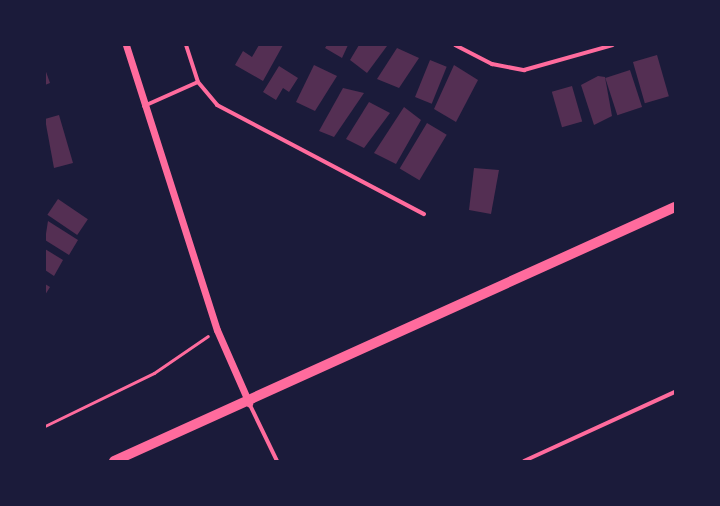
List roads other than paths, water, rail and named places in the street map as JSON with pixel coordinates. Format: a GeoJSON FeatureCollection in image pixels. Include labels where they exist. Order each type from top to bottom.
{"type":"FeatureCollection","features":[{"type":"Feature","properties":{"kind":"main road"},"geometry":{"type":"LineString","coordinates":[[114,461],[249,403],[675,207]]}},
{"type":"Feature","properties":{"kind":"street"},"geometry":{"type":"LineString","coordinates":[[126,45],[144,106],[217,330],[249,403],[277,461]]}},
{"type":"Feature","properties":{"kind":"street"},"geometry":{"type":"LineString","coordinates":[[186,45],[198,82],[217,105],[242,120],[424,214]]}},
{"type":"Feature","properties":{"kind":"street"},"geometry":{"type":"LineString","coordinates":[[455,45],[492,64],[524,70],[613,45]]}},
{"type":"Feature","properties":{"kind":"street"},"geometry":{"type":"LineString","coordinates":[[144,106],[198,82]]}},
{"type":"Feature","properties":{"kind":"street"},"geometry":{"type":"LineString","coordinates":[[524,461],[675,392]]}}]}
